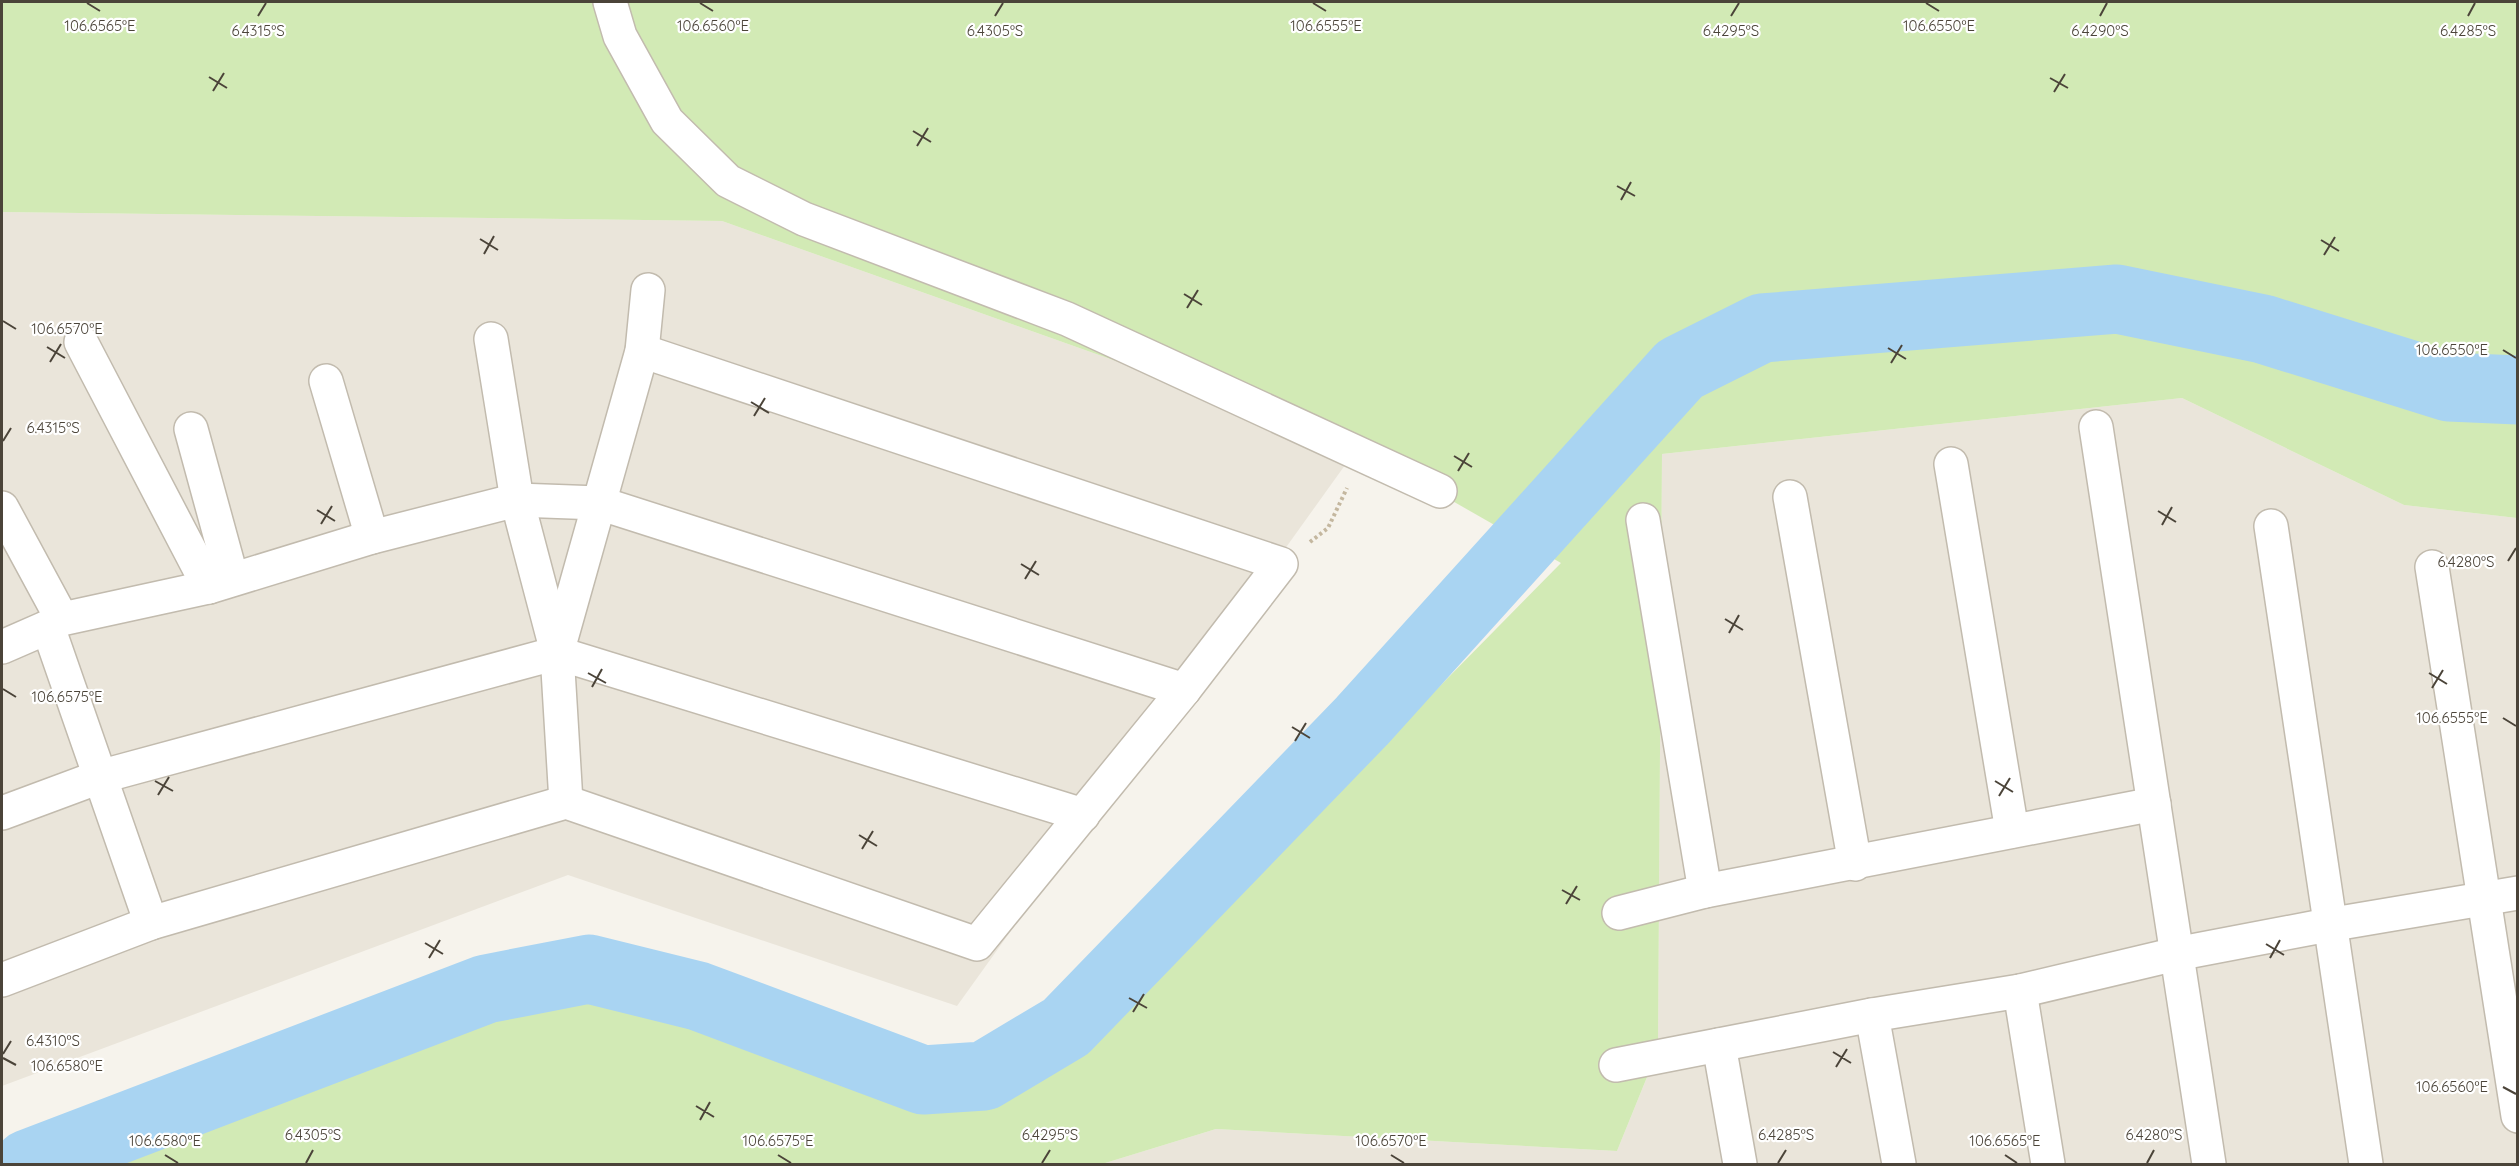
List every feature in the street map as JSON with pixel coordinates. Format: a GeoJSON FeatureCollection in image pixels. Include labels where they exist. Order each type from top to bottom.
{"type":"FeatureCollection","features":[{"type":"Feature","properties":{"kind":"street"},"geometry":{"type":"LineString","coordinates":[[610,2],[620,36],[667,121],[729,181],[804,219],[1067,319],[1440,491]]}},
{"type":"Feature","properties":{"kind":"street"},"geometry":{"type":"LineString","coordinates":[[557,653],[642,351],[648,290]]}},
{"type":"Feature","properties":{"kind":"street"},"geometry":{"type":"LineString","coordinates":[[491,339],[517,500],[557,653],[566,802]]}},
{"type":"Feature","properties":{"kind":"street"},"geometry":{"type":"LineString","coordinates":[[81,342],[220,583]]}},
{"type":"Feature","properties":{"kind":"street"},"geometry":{"type":"LineString","coordinates":[[2,980],[151,923],[566,802],[977,944],[1184,690],[1281,564],[642,351]]}},
{"type":"Feature","properties":{"kind":"street"},"geometry":{"type":"LineString","coordinates":[[326,381],[372,537]]}},
{"type":"Feature","properties":{"kind":"street"},"geometry":{"type":"LineString","coordinates":[[2096,427],[2209,1164]]}},
{"type":"Feature","properties":{"kind":"street"},"geometry":{"type":"LineString","coordinates":[[191,429],[220,583]]}},
{"type":"Feature","properties":{"kind":"street"},"geometry":{"type":"LineString","coordinates":[[1951,464],[2012,831]]}},
{"type":"Feature","properties":{"kind":"street"},"geometry":{"type":"LineString","coordinates":[[1790,497],[1855,864]]}},
{"type":"Feature","properties":{"kind":"street"},"geometry":{"type":"LineString","coordinates":[[2,647],[55,623],[220,583],[372,537],[517,500],[599,503],[1184,690]]}},
{"type":"Feature","properties":{"kind":"street"},"geometry":{"type":"LineString","coordinates":[[2,508],[55,623],[99,777],[151,923]]}},
{"type":"Feature","properties":{"kind":"street"},"geometry":{"type":"LineString","coordinates":[[1643,520],[1705,891]]}},
{"type":"Feature","properties":{"kind":"street"},"geometry":{"type":"LineString","coordinates":[[2271,526],[2328,925],[2366,1164]]}},
{"type":"Feature","properties":{"kind":"street"},"geometry":{"type":"LineString","coordinates":[[2432,567],[2517,1116]]}},
{"type":"Feature","properties":{"kind":"street"},"geometry":{"type":"LineString","coordinates":[[2,813],[99,777],[557,653],[1083,815]]}},
{"type":"Feature","properties":{"kind":"street"},"geometry":{"type":"LineString","coordinates":[[1619,913],[1705,891],[1855,864],[2154,804]]}},
{"type":"Feature","properties":{"kind":"street"},"geometry":{"type":"LineString","coordinates":[[1616,1065],[1872,1015],[2020,991],[2176,954],[2517,893]]}},
{"type":"Feature","properties":{"kind":"street"},"geometry":{"type":"LineString","coordinates":[[2020,991],[2048,1164]]}},
{"type":"Feature","properties":{"kind":"street"},"geometry":{"type":"LineString","coordinates":[[1872,1015],[1899,1164]]}},
{"type":"Feature","properties":{"kind":"street"},"geometry":{"type":"LineString","coordinates":[[1719,1045],[1740,1164]]}},
{"type":"Feature","properties":{"kind":"path"},"geometry":{"type":"LineString","coordinates":[[1281,564],[1329,528],[1362,455]]}},
{"type":"Feature","properties":{"kind":"shaded area"},"geometry":{"type":"Polygon","coordinates":[[[2,212],[722,221],[1358,447],[957,1006],[568,875],[2,1086],[2,212]]]}},
{"type":"Feature","properties":{"kind":"shaded area"},"geometry":{"type":"Polygon","coordinates":[[[2182,398],[2404,505],[2517,518],[2517,1164],[1102,1164],[1216,1129],[1617,1151],[1658,1050],[1662,454],[2182,398]]]}},
{"type":"Feature","properties":{"kind":"green space"},"geometry":{"type":"Polygon","coordinates":[[[2,2],[2517,2],[2517,518],[2404,505],[2182,398],[1662,454],[1658,1050],[1617,1151],[1216,1129],[1102,1164],[79,1164],[501,1017],[605,996],[913,1108],[1068,1064],[1561,563],[1358,447],[722,221],[2,212],[2,2]]]}},
{"type":"Feature","properties":{"kind":"waterway"},"geometry":{"type":"LineString","coordinates":[[28,1164],[486,989],[589,969],[698,996],[923,1080],[984,1076],[1066,1027],[1362,721],[1680,369],[1762,328],[2117,299],[2263,329],[2449,387],[2518,390]]}}]}
